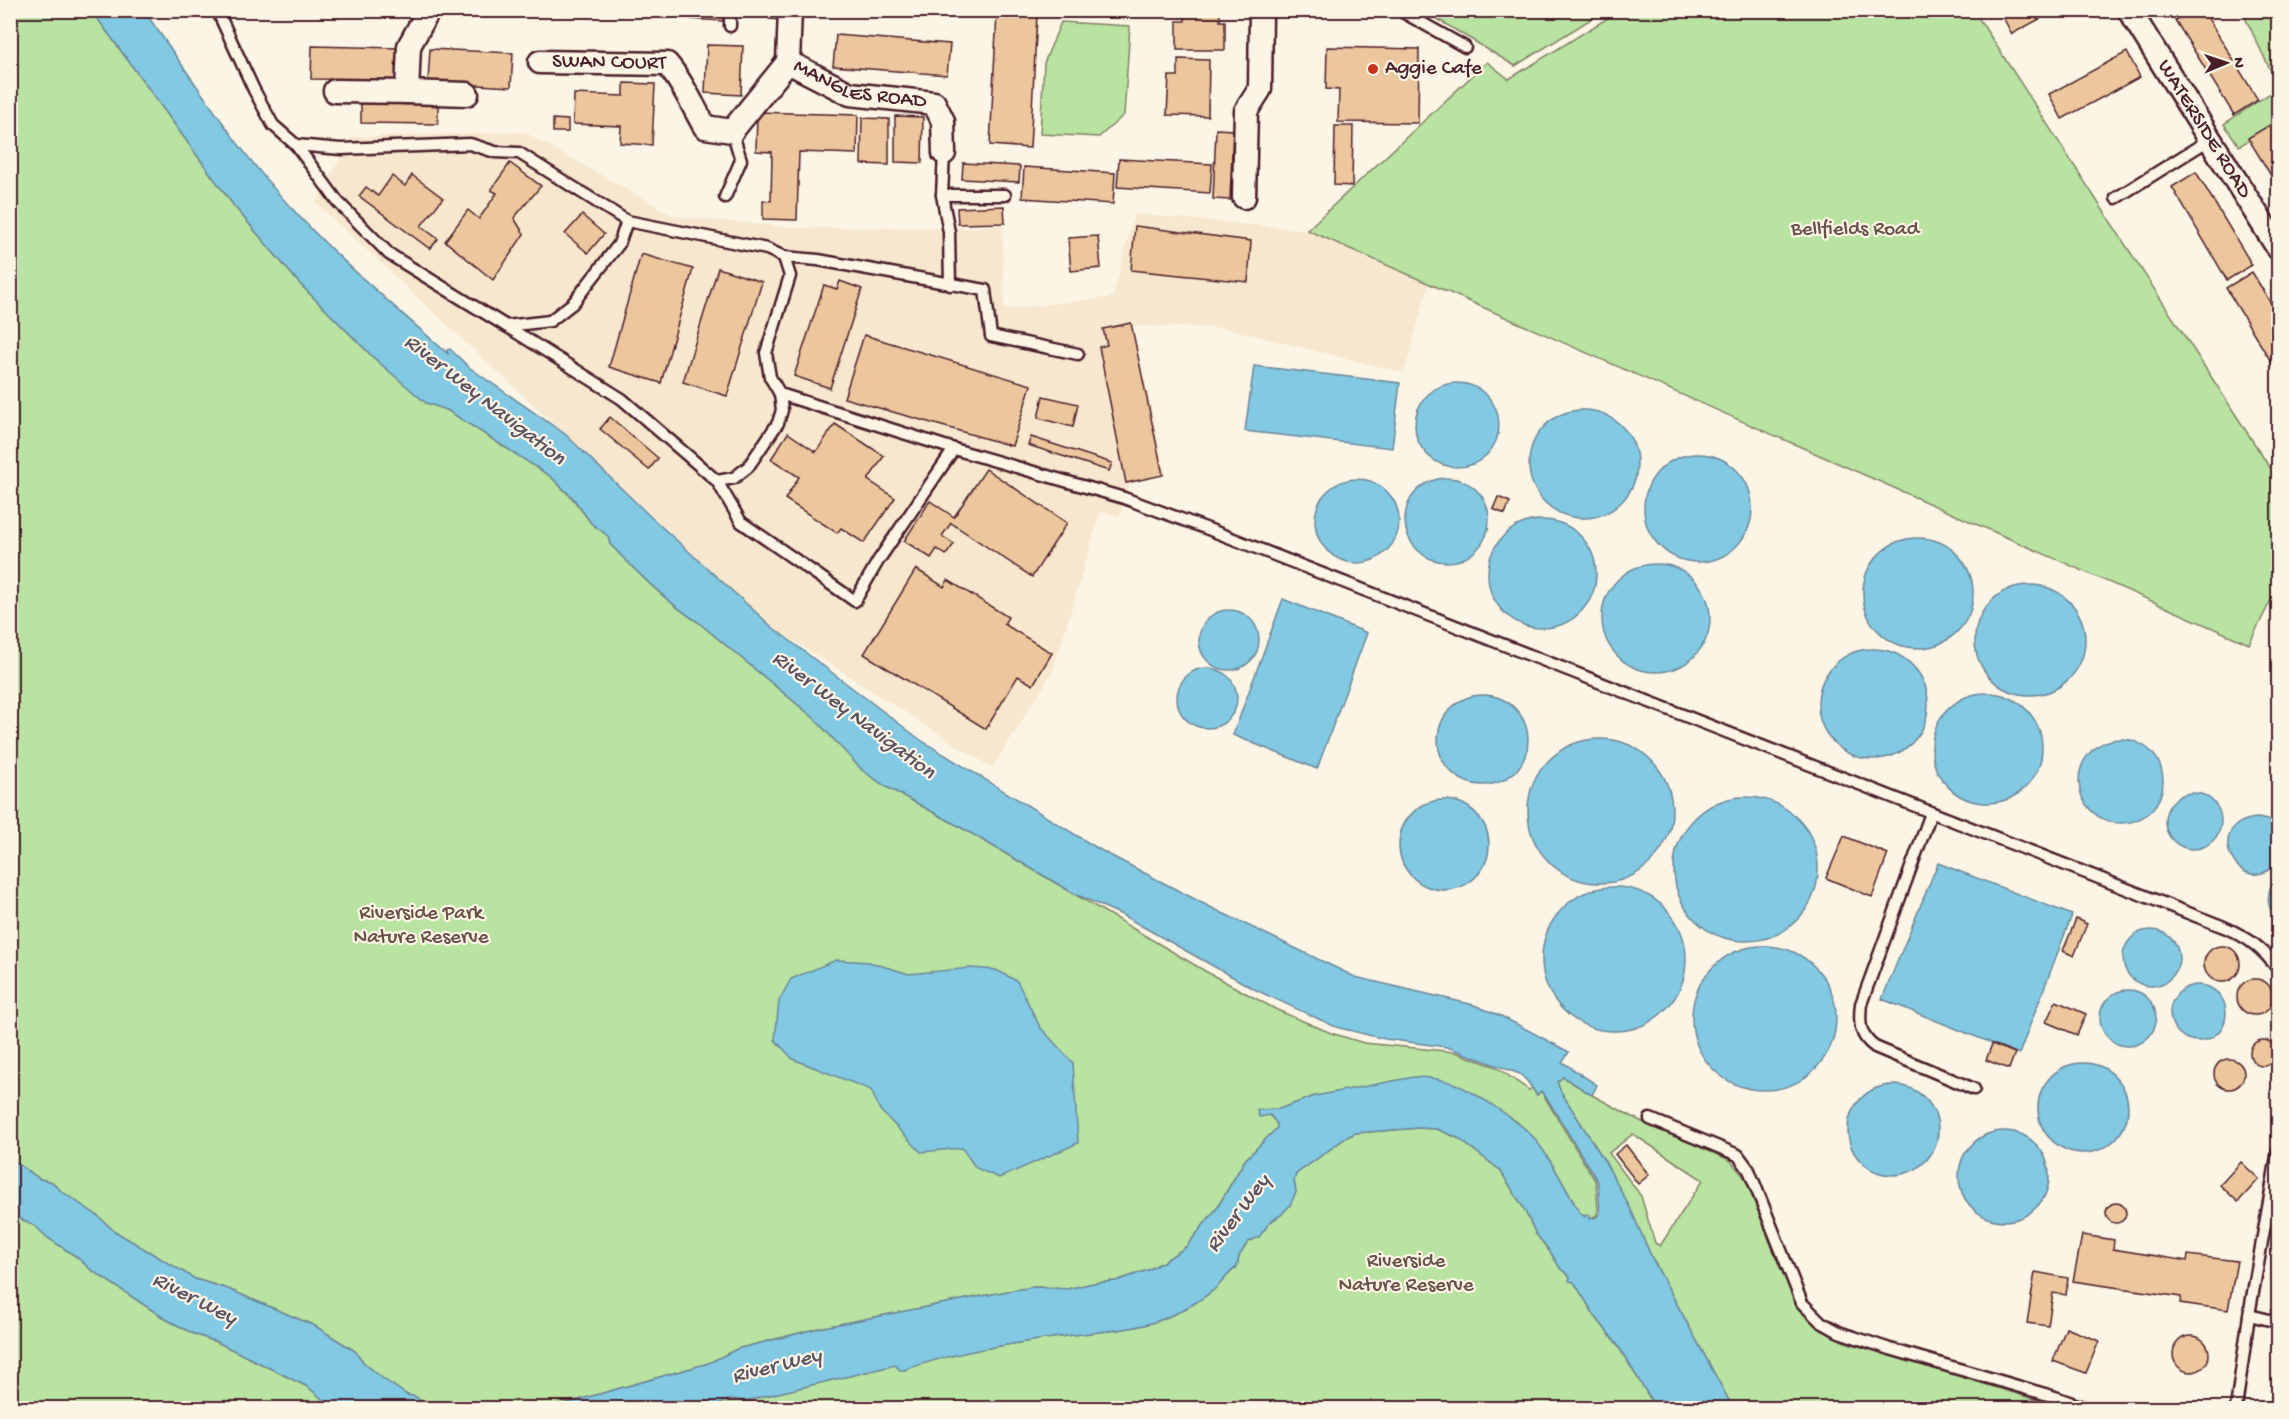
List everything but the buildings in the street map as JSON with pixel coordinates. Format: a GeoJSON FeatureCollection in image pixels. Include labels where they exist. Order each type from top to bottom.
{"type":"FeatureCollection","features":[{"type":"Feature","properties":{"kind":"street"},"geometry":{"type":"LineString","coordinates":[[407,92],[409,46],[429,10]]}},
{"type":"Feature","properties":{"kind":"street","name":"MANGLES ROAD"},"geometry":{"type":"LineString","coordinates":[[790,10],[788,62],[850,94],[934,103],[943,121],[944,153]]}},
{"type":"Feature","properties":{"kind":"street"},"geometry":{"type":"LineString","coordinates":[[1244,197],[1246,111],[1260,89],[1261,10]]}},
{"type":"Feature","properties":{"kind":"street","name":"WATERSIDE ROAD"},"geometry":{"type":"LineString","coordinates":[[2129,10],[2278,248]]}},
{"type":"Feature","properties":{"kind":"street","name":"SWAN COURT"},"geometry":{"type":"LineString","coordinates":[[540,62],[667,64],[682,82],[705,127],[732,132]]}},
{"type":"Feature","properties":{"kind":"street"},"geometry":{"type":"LineString","coordinates":[[732,132],[788,62]]}},
{"type":"Feature","properties":{"kind":"street"},"geometry":{"type":"LineString","coordinates":[[335,91],[467,94]]}},
{"type":"Feature","properties":{"kind":"lane"},"geometry":{"type":"LineString","coordinates":[[217,10],[273,125],[296,145],[338,202],[389,254],[622,399],[717,481],[741,522],[855,601],[878,561],[954,449]]}},
{"type":"Feature","properties":{"kind":"lane"},"geometry":{"type":"LineString","coordinates":[[730,10],[730,26]]}},
{"type":"Feature","properties":{"kind":"lane"},"geometry":{"type":"LineString","coordinates":[[1399,10],[1464,47]]}},
{"type":"Feature","properties":{"kind":"lane"},"geometry":{"type":"LineString","coordinates":[[725,197],[741,160],[732,132]]}},
{"type":"Feature","properties":{"kind":"lane"},"geometry":{"type":"LineString","coordinates":[[2116,198],[2209,140]]}},
{"type":"Feature","properties":{"kind":"lane"},"geometry":{"type":"LineString","coordinates":[[296,145],[341,149],[470,144],[495,152],[519,153],[627,221],[767,249],[784,257],[818,260],[985,290],[991,336],[1078,354]]}},
{"type":"Feature","properties":{"kind":"lane"},"geometry":{"type":"LineString","coordinates":[[944,153],[942,195],[949,232],[950,285]]}},
{"type":"Feature","properties":{"kind":"lane"},"geometry":{"type":"LineString","coordinates":[[942,195],[1005,195]]}},
{"type":"Feature","properties":{"kind":"lane"},"geometry":{"type":"LineString","coordinates":[[506,326],[550,321],[573,303],[619,244],[627,221]]}},
{"type":"Feature","properties":{"kind":"lane"},"geometry":{"type":"LineString","coordinates":[[717,481],[734,478],[748,467],[778,423],[782,410],[780,394],[770,377],[766,352],[790,276],[784,257]]}},
{"type":"Feature","properties":{"kind":"lane"},"geometry":{"type":"LineString","coordinates":[[780,394],[954,449],[1124,498],[1208,529],[2246,937],[2265,953],[2278,969]]}},
{"type":"Feature","properties":{"kind":"lane"},"geometry":{"type":"LineString","coordinates":[[1931,813],[1861,1004],[1861,1029],[1866,1041],[1875,1047],[1974,1089]]}},
{"type":"Feature","properties":{"kind":"lane"},"geometry":{"type":"LineString","coordinates":[[1650,1119],[1738,1155],[1749,1170],[1802,1303],[1821,1322],[1839,1332],[1890,1349],[2086,1408]]}},
{"type":"Feature","properties":{"kind":"lane"},"geometry":{"type":"LineString","coordinates":[[2236,1408],[2249,1315],[2278,1151]]}},
{"type":"Feature","properties":{"kind":"lane"},"geometry":{"type":"LineString","coordinates":[[2249,1315],[2278,1322]]}},
{"type":"Feature","properties":{"kind":"shaded area"},"geometry":{"type":"Polygon","coordinates":[[[524,132],[674,216],[797,228],[964,228],[1002,225],[1004,309],[1113,297],[1134,214],[1307,230],[1429,283],[1404,373],[1225,328],[1132,326],[1166,474],[1131,482],[1124,498],[1120,517],[1101,511],[1052,673],[992,768],[772,627],[316,203],[352,137],[524,132]]]}},
{"type":"Feature","properties":{"kind":"green space","name":"Riverside Park Nature Reserve"},"geometry":{"type":"Polygon","coordinates":[[[10,11],[92,11],[234,206],[300,284],[374,358],[426,402],[447,410],[550,476],[573,499],[591,523],[608,536],[610,544],[652,586],[814,718],[862,770],[885,786],[957,825],[1205,971],[1277,1010],[1331,1033],[1364,1043],[1455,1052],[1496,1067],[1529,1090],[1532,1088],[1537,1095],[1541,1091],[1596,1182],[1597,1215],[1589,1219],[1580,1213],[1555,1169],[1533,1137],[1516,1121],[1455,1084],[1315,1096],[1279,1109],[1258,1110],[1273,1119],[1277,1128],[1245,1160],[1217,1208],[1186,1247],[1148,1270],[1116,1281],[1067,1289],[1035,1287],[1008,1291],[819,1328],[737,1349],[709,1363],[550,1408],[428,1408],[416,1397],[407,1395],[382,1378],[364,1363],[355,1351],[315,1326],[228,1289],[195,1279],[114,1231],[98,1216],[61,1191],[52,1182],[40,1179],[11,1159],[10,11]]]}},
{"type":"Feature","properties":{"kind":"green space"},"geometry":{"type":"Polygon","coordinates":[[[1424,11],[1604,11],[1515,66],[1424,11]]]}},
{"type":"Feature","properties":{"kind":"green space","name":"Bellfields Road"},"geometry":{"type":"Polygon","coordinates":[[[1619,11],[1974,11],[2278,480],[2278,576],[2274,594],[2249,644],[1307,230],[1487,62],[1509,79],[1619,11]]]}},
{"type":"Feature","properties":{"kind":"green space"},"geometry":{"type":"Polygon","coordinates":[[[2242,11],[2278,11],[2278,86],[2242,11]]]}},
{"type":"Feature","properties":{"kind":"green space"},"geometry":{"type":"Polygon","coordinates":[[[1061,22],[1130,26],[1124,115],[1099,137],[1040,134],[1044,63],[1061,22]]]}},
{"type":"Feature","properties":{"kind":"green space"},"geometry":{"type":"Polygon","coordinates":[[[2278,88],[2278,124],[2239,146],[2224,124],[2278,88]]]}},
{"type":"Feature","properties":{"kind":"green space"},"geometry":{"type":"Polygon","coordinates":[[[1563,1077],[1646,1124],[1730,1160],[1745,1178],[1779,1265],[1800,1311],[1842,1341],[2063,1408],[1733,1408],[1652,1258],[1630,1208],[1557,1082],[1563,1077]],[[1633,1134],[1609,1153],[1641,1196],[1655,1243],[1660,1246],[1703,1180],[1633,1134]]]}},
{"type":"Feature","properties":{"kind":"green space","name":"Riverside Nature Reserve"},"geometry":{"type":"Polygon","coordinates":[[[1419,1128],[1437,1129],[1458,1138],[1500,1170],[1523,1207],[1536,1234],[1560,1268],[1574,1281],[1595,1316],[1617,1344],[1656,1408],[709,1408],[732,1399],[745,1401],[895,1365],[904,1370],[946,1357],[988,1348],[1130,1328],[1163,1319],[1206,1296],[1237,1267],[1239,1256],[1248,1242],[1259,1237],[1270,1222],[1281,1215],[1296,1192],[1294,1181],[1296,1174],[1355,1133],[1419,1128]]]}},
{"type":"Feature","properties":{"kind":"green space"},"geometry":{"type":"Polygon","coordinates":[[[11,1214],[35,1226],[90,1269],[164,1318],[308,1387],[333,1408],[13,1408],[11,1405],[11,1214]]]}},
{"type":"Feature","properties":{"kind":"water"},"geometry":{"type":"Polygon","coordinates":[[[92,11],[144,11],[212,108],[266,179],[304,222],[344,261],[448,354],[447,350],[450,349],[470,368],[565,434],[652,518],[772,627],[922,741],[1102,851],[1210,907],[1355,977],[1474,1005],[1501,1016],[1569,1052],[1562,1062],[1597,1085],[1592,1095],[1563,1077],[1557,1082],[1561,1092],[1604,1160],[1630,1208],[1652,1258],[1733,1408],[1656,1408],[1617,1344],[1595,1316],[1574,1282],[1569,1281],[1570,1277],[1560,1268],[1536,1234],[1523,1207],[1500,1170],[1458,1138],[1437,1129],[1419,1128],[1355,1133],[1296,1174],[1294,1181],[1296,1192],[1290,1205],[1270,1222],[1259,1237],[1248,1242],[1239,1256],[1237,1267],[1218,1286],[1199,1300],[1177,1313],[1152,1323],[1119,1330],[988,1348],[946,1357],[904,1370],[900,1370],[895,1365],[745,1401],[732,1399],[709,1408],[550,1408],[709,1363],[737,1349],[819,1328],[1008,1291],[1035,1287],[1067,1289],[1116,1281],[1148,1270],[1186,1247],[1217,1208],[1245,1160],[1277,1128],[1277,1124],[1270,1115],[1259,1117],[1257,1110],[1279,1109],[1315,1096],[1414,1077],[1450,1082],[1485,1101],[1527,1131],[1547,1155],[1580,1213],[1585,1217],[1586,1214],[1590,1215],[1589,1219],[1597,1217],[1600,1213],[1598,1182],[1548,1100],[1541,1091],[1537,1095],[1520,1074],[1447,1047],[1385,1039],[1336,1027],[1256,990],[1122,915],[1075,894],[885,786],[862,770],[814,718],[652,586],[610,544],[608,536],[591,523],[573,498],[550,476],[447,410],[426,403],[374,358],[300,284],[234,206],[92,11]]]}},
{"type":"Feature","properties":{"kind":"water"},"geometry":{"type":"Polygon","coordinates":[[[1254,366],[1400,383],[1392,448],[1245,431],[1254,366]]]}},
{"type":"Feature","properties":{"kind":"water"},"geometry":{"type":"Polygon","coordinates":[[[1457,383],[1480,390],[1492,402],[1499,425],[1492,448],[1480,460],[1457,467],[1434,460],[1422,448],[1415,425],[1422,402],[1434,390],[1457,383]]]}},
{"type":"Feature","properties":{"kind":"water"},"geometry":{"type":"Polygon","coordinates":[[[1583,410],[1604,414],[1621,426],[1633,443],[1637,464],[1633,485],[1621,502],[1604,514],[1583,518],[1562,514],[1545,502],[1533,485],[1529,464],[1533,443],[1545,426],[1562,414],[1583,410]]]}},
{"type":"Feature","properties":{"kind":"water"},"geometry":{"type":"Polygon","coordinates":[[[1698,454],[1719,458],[1736,470],[1748,487],[1752,508],[1748,529],[1736,546],[1719,558],[1698,562],[1677,558],[1660,546],[1648,529],[1644,508],[1648,487],[1660,470],[1677,458],[1698,454]]]}},
{"type":"Feature","properties":{"kind":"water"},"geometry":{"type":"Polygon","coordinates":[[[1447,478],[1470,485],[1482,497],[1489,520],[1482,543],[1470,555],[1447,562],[1424,555],[1412,543],[1405,520],[1412,497],[1424,485],[1447,478]]]}},
{"type":"Feature","properties":{"kind":"water"},"geometry":{"type":"Polygon","coordinates":[[[1357,479],[1380,486],[1392,498],[1399,521],[1392,544],[1380,556],[1357,563],[1334,556],[1322,544],[1315,521],[1322,498],[1334,486],[1357,479]]]}},
{"type":"Feature","properties":{"kind":"water"},"geometry":{"type":"Polygon","coordinates":[[[1542,520],[1563,524],[1580,536],[1592,553],[1596,574],[1592,595],[1580,612],[1563,624],[1542,628],[1521,624],[1504,612],[1492,595],[1488,574],[1492,553],[1504,536],[1521,524],[1542,520]]]}},
{"type":"Feature","properties":{"kind":"water"},"geometry":{"type":"Polygon","coordinates":[[[1918,538],[1939,543],[1957,554],[1968,572],[1973,593],[1968,614],[1957,632],[1939,643],[1918,648],[1897,643],[1879,632],[1868,614],[1863,593],[1868,572],[1879,554],[1897,543],[1918,538]]]}},
{"type":"Feature","properties":{"kind":"water"},"geometry":{"type":"Polygon","coordinates":[[[1656,564],[1677,568],[1694,580],[1706,597],[1710,618],[1706,639],[1694,656],[1677,668],[1656,672],[1635,668],[1618,656],[1606,639],[1602,618],[1606,597],[1618,580],[1635,568],[1656,564]]]}},
{"type":"Feature","properties":{"kind":"water"},"geometry":{"type":"Polygon","coordinates":[[[2030,585],[2051,590],[2069,601],[2080,619],[2085,640],[2080,661],[2069,679],[2051,690],[2030,695],[2009,690],[1991,679],[1980,661],[1975,640],[1980,619],[1991,601],[2009,590],[2030,585]]]}},
{"type":"Feature","properties":{"kind":"water"},"geometry":{"type":"Polygon","coordinates":[[[1283,599],[1367,633],[1317,769],[1233,735],[1283,599]]]}},
{"type":"Feature","properties":{"kind":"water"},"geometry":{"type":"Polygon","coordinates":[[[1229,610],[1246,615],[1254,623],[1259,640],[1254,657],[1246,665],[1229,670],[1212,665],[1204,657],[1199,640],[1204,623],[1212,615],[1229,610]]]}},
{"type":"Feature","properties":{"kind":"water"},"geometry":{"type":"Polygon","coordinates":[[[1873,649],[1894,654],[1912,665],[1923,683],[1928,704],[1923,725],[1912,743],[1894,754],[1873,759],[1852,754],[1834,743],[1823,725],[1818,704],[1823,683],[1834,665],[1852,654],[1873,649]]]}},
{"type":"Feature","properties":{"kind":"water"},"geometry":{"type":"Polygon","coordinates":[[[1207,668],[1224,673],[1232,681],[1237,698],[1232,715],[1224,723],[1207,728],[1190,723],[1182,715],[1177,698],[1182,681],[1190,673],[1207,668]]]}},
{"type":"Feature","properties":{"kind":"water"},"geometry":{"type":"Polygon","coordinates":[[[1987,693],[2008,698],[2026,709],[2037,727],[2042,748],[2037,769],[2026,787],[2008,798],[1987,803],[1966,798],[1948,787],[1937,769],[1932,748],[1937,727],[1948,709],[1966,698],[1987,693]]]}},
{"type":"Feature","properties":{"kind":"water"},"geometry":{"type":"Polygon","coordinates":[[[1483,695],[1500,699],[1515,708],[1524,723],[1528,740],[1524,757],[1515,772],[1500,781],[1483,785],[1466,781],[1451,772],[1442,757],[1438,740],[1442,723],[1451,708],[1466,699],[1483,695]]]}},
{"type":"Feature","properties":{"kind":"water"},"geometry":{"type":"Polygon","coordinates":[[[1600,739],[1628,744],[1651,760],[1667,783],[1672,811],[1667,839],[1651,862],[1628,878],[1600,883],[1572,878],[1549,862],[1533,839],[1528,811],[1533,783],[1549,760],[1572,744],[1600,739]]]}},
{"type":"Feature","properties":{"kind":"water"},"geometry":{"type":"Polygon","coordinates":[[[2113,739],[2129,739],[2145,746],[2156,757],[2163,773],[2160,797],[2151,811],[2129,823],[2113,823],[2097,816],[2086,805],[2079,789],[2079,773],[2086,757],[2097,746],[2113,739]]]}},
{"type":"Feature","properties":{"kind":"water"},"geometry":{"type":"Polygon","coordinates":[[[2193,793],[2204,795],[2213,801],[2219,810],[2221,821],[2219,832],[2213,841],[2204,847],[2193,849],[2182,847],[2173,841],[2167,832],[2165,821],[2167,810],[2173,801],[2182,795],[2193,793]]]}},
{"type":"Feature","properties":{"kind":"water"},"geometry":{"type":"Polygon","coordinates":[[[1746,797],[1760,798],[1774,803],[1797,818],[1812,841],[1817,855],[1817,883],[1812,897],[1797,920],[1774,935],[1760,940],[1746,941],[1732,940],[1718,935],[1695,920],[1680,897],[1675,883],[1674,869],[1675,855],[1680,841],[1695,818],[1718,803],[1732,798],[1746,797]]]}},
{"type":"Feature","properties":{"kind":"water"},"geometry":{"type":"Polygon","coordinates":[[[1444,800],[1461,804],[1476,813],[1485,828],[1489,845],[1485,862],[1476,877],[1461,886],[1444,890],[1427,886],[1412,877],[1403,862],[1399,845],[1403,828],[1412,813],[1427,804],[1444,800]]]}},
{"type":"Feature","properties":{"kind":"water"},"geometry":{"type":"Polygon","coordinates":[[[2258,818],[2267,820],[2278,830],[2278,861],[2264,872],[2251,874],[2240,868],[2232,858],[2228,845],[2230,833],[2240,823],[2258,818]]]}},
{"type":"Feature","properties":{"kind":"water"},"geometry":{"type":"Polygon","coordinates":[[[1938,863],[2072,915],[2019,1054],[1882,999],[1938,863]]]}},
{"type":"Feature","properties":{"kind":"water"},"geometry":{"type":"Polygon","coordinates":[[[2278,877],[2278,920],[2271,910],[2268,899],[2271,887],[2278,877]]]}},
{"type":"Feature","properties":{"kind":"water"},"geometry":{"type":"Polygon","coordinates":[[[1614,887],[1628,888],[1642,893],[1665,908],[1680,931],[1685,945],[1685,973],[1680,987],[1665,1010],[1642,1025],[1628,1030],[1614,1031],[1600,1030],[1586,1025],[1563,1010],[1548,987],[1543,973],[1542,959],[1543,945],[1548,931],[1563,908],[1586,893],[1600,888],[1614,887]]]}},
{"type":"Feature","properties":{"kind":"water"},"geometry":{"type":"Polygon","coordinates":[[[2151,930],[2162,932],[2171,938],[2177,947],[2179,958],[2177,969],[2171,978],[2162,984],[2151,986],[2140,984],[2131,978],[2125,969],[2123,958],[2125,947],[2131,938],[2140,932],[2151,930]]]}},
{"type":"Feature","properties":{"kind":"water"},"geometry":{"type":"Polygon","coordinates":[[[1764,946],[1792,951],[1815,967],[1831,990],[1836,1018],[1831,1046],[1815,1069],[1792,1085],[1764,1090],[1736,1085],[1713,1069],[1697,1046],[1692,1018],[1697,990],[1713,967],[1736,951],[1764,946]]]}},
{"type":"Feature","properties":{"kind":"water"},"geometry":{"type":"Polygon","coordinates":[[[836,960],[869,962],[909,974],[971,968],[996,970],[1017,981],[1040,1027],[1073,1063],[1078,1143],[999,1178],[976,1168],[962,1148],[921,1152],[880,1110],[871,1090],[793,1059],[775,1040],[779,1001],[791,979],[836,960]]]}},
{"type":"Feature","properties":{"kind":"water"},"geometry":{"type":"Polygon","coordinates":[[[2198,985],[2209,987],[2218,993],[2224,1002],[2226,1013],[2224,1024],[2218,1033],[2209,1039],[2198,1041],[2187,1039],[2178,1033],[2172,1024],[2170,1013],[2172,1002],[2178,993],[2187,987],[2198,985]]]}},
{"type":"Feature","properties":{"kind":"water"},"geometry":{"type":"Polygon","coordinates":[[[2128,990],[2139,992],[2148,998],[2154,1007],[2156,1018],[2154,1029],[2148,1038],[2139,1044],[2128,1046],[2117,1044],[2108,1038],[2102,1029],[2100,1018],[2102,1007],[2108,998],[2117,992],[2128,990]]]}},
{"type":"Feature","properties":{"kind":"water"},"geometry":{"type":"Polygon","coordinates":[[[2083,1063],[2100,1066],[2115,1076],[2125,1091],[2128,1108],[2125,1125],[2115,1140],[2100,1150],[2083,1153],[2066,1150],[2051,1140],[2041,1125],[2038,1108],[2041,1091],[2051,1076],[2066,1066],[2083,1063]]]}},
{"type":"Feature","properties":{"kind":"water"},"geometry":{"type":"Polygon","coordinates":[[[1893,1085],[1910,1088],[1925,1098],[1935,1113],[1938,1130],[1935,1147],[1925,1162],[1910,1172],[1893,1175],[1876,1172],[1861,1162],[1851,1147],[1848,1130],[1851,1113],[1861,1098],[1876,1088],[1893,1085]]]}},
{"type":"Feature","properties":{"kind":"water"},"geometry":{"type":"Polygon","coordinates":[[[2004,1131],[2021,1134],[2036,1144],[2046,1159],[2049,1176],[2046,1193],[2036,1208],[2021,1218],[2004,1221],[1987,1218],[1972,1208],[1962,1193],[1959,1176],[1962,1159],[1972,1144],[1987,1134],[2004,1131]]]}},
{"type":"Feature","properties":{"kind":"water","name":"River Wey"},"geometry":{"type":"Polygon","coordinates":[[[11,1159],[40,1179],[52,1182],[61,1191],[98,1216],[114,1231],[195,1279],[228,1289],[315,1326],[355,1351],[364,1363],[382,1378],[407,1395],[416,1397],[428,1408],[333,1408],[308,1387],[164,1318],[90,1269],[35,1226],[11,1214],[11,1159]]]}},
{"type":"Feature","properties":{"kind":"place","name":"Aggie Cafe"},"geometry":{"type":"Point","coordinates":[1373,69]}},
{"type":"Feature","properties":{"kind":"water label","name":"River Wey Navigation"},"geometry":{"type":"Point","coordinates":[484,401]}},
{"type":"Feature","properties":{"kind":"water label","name":"River Wey Navigation"},"geometry":{"type":"Point","coordinates":[853,716]}}]}
